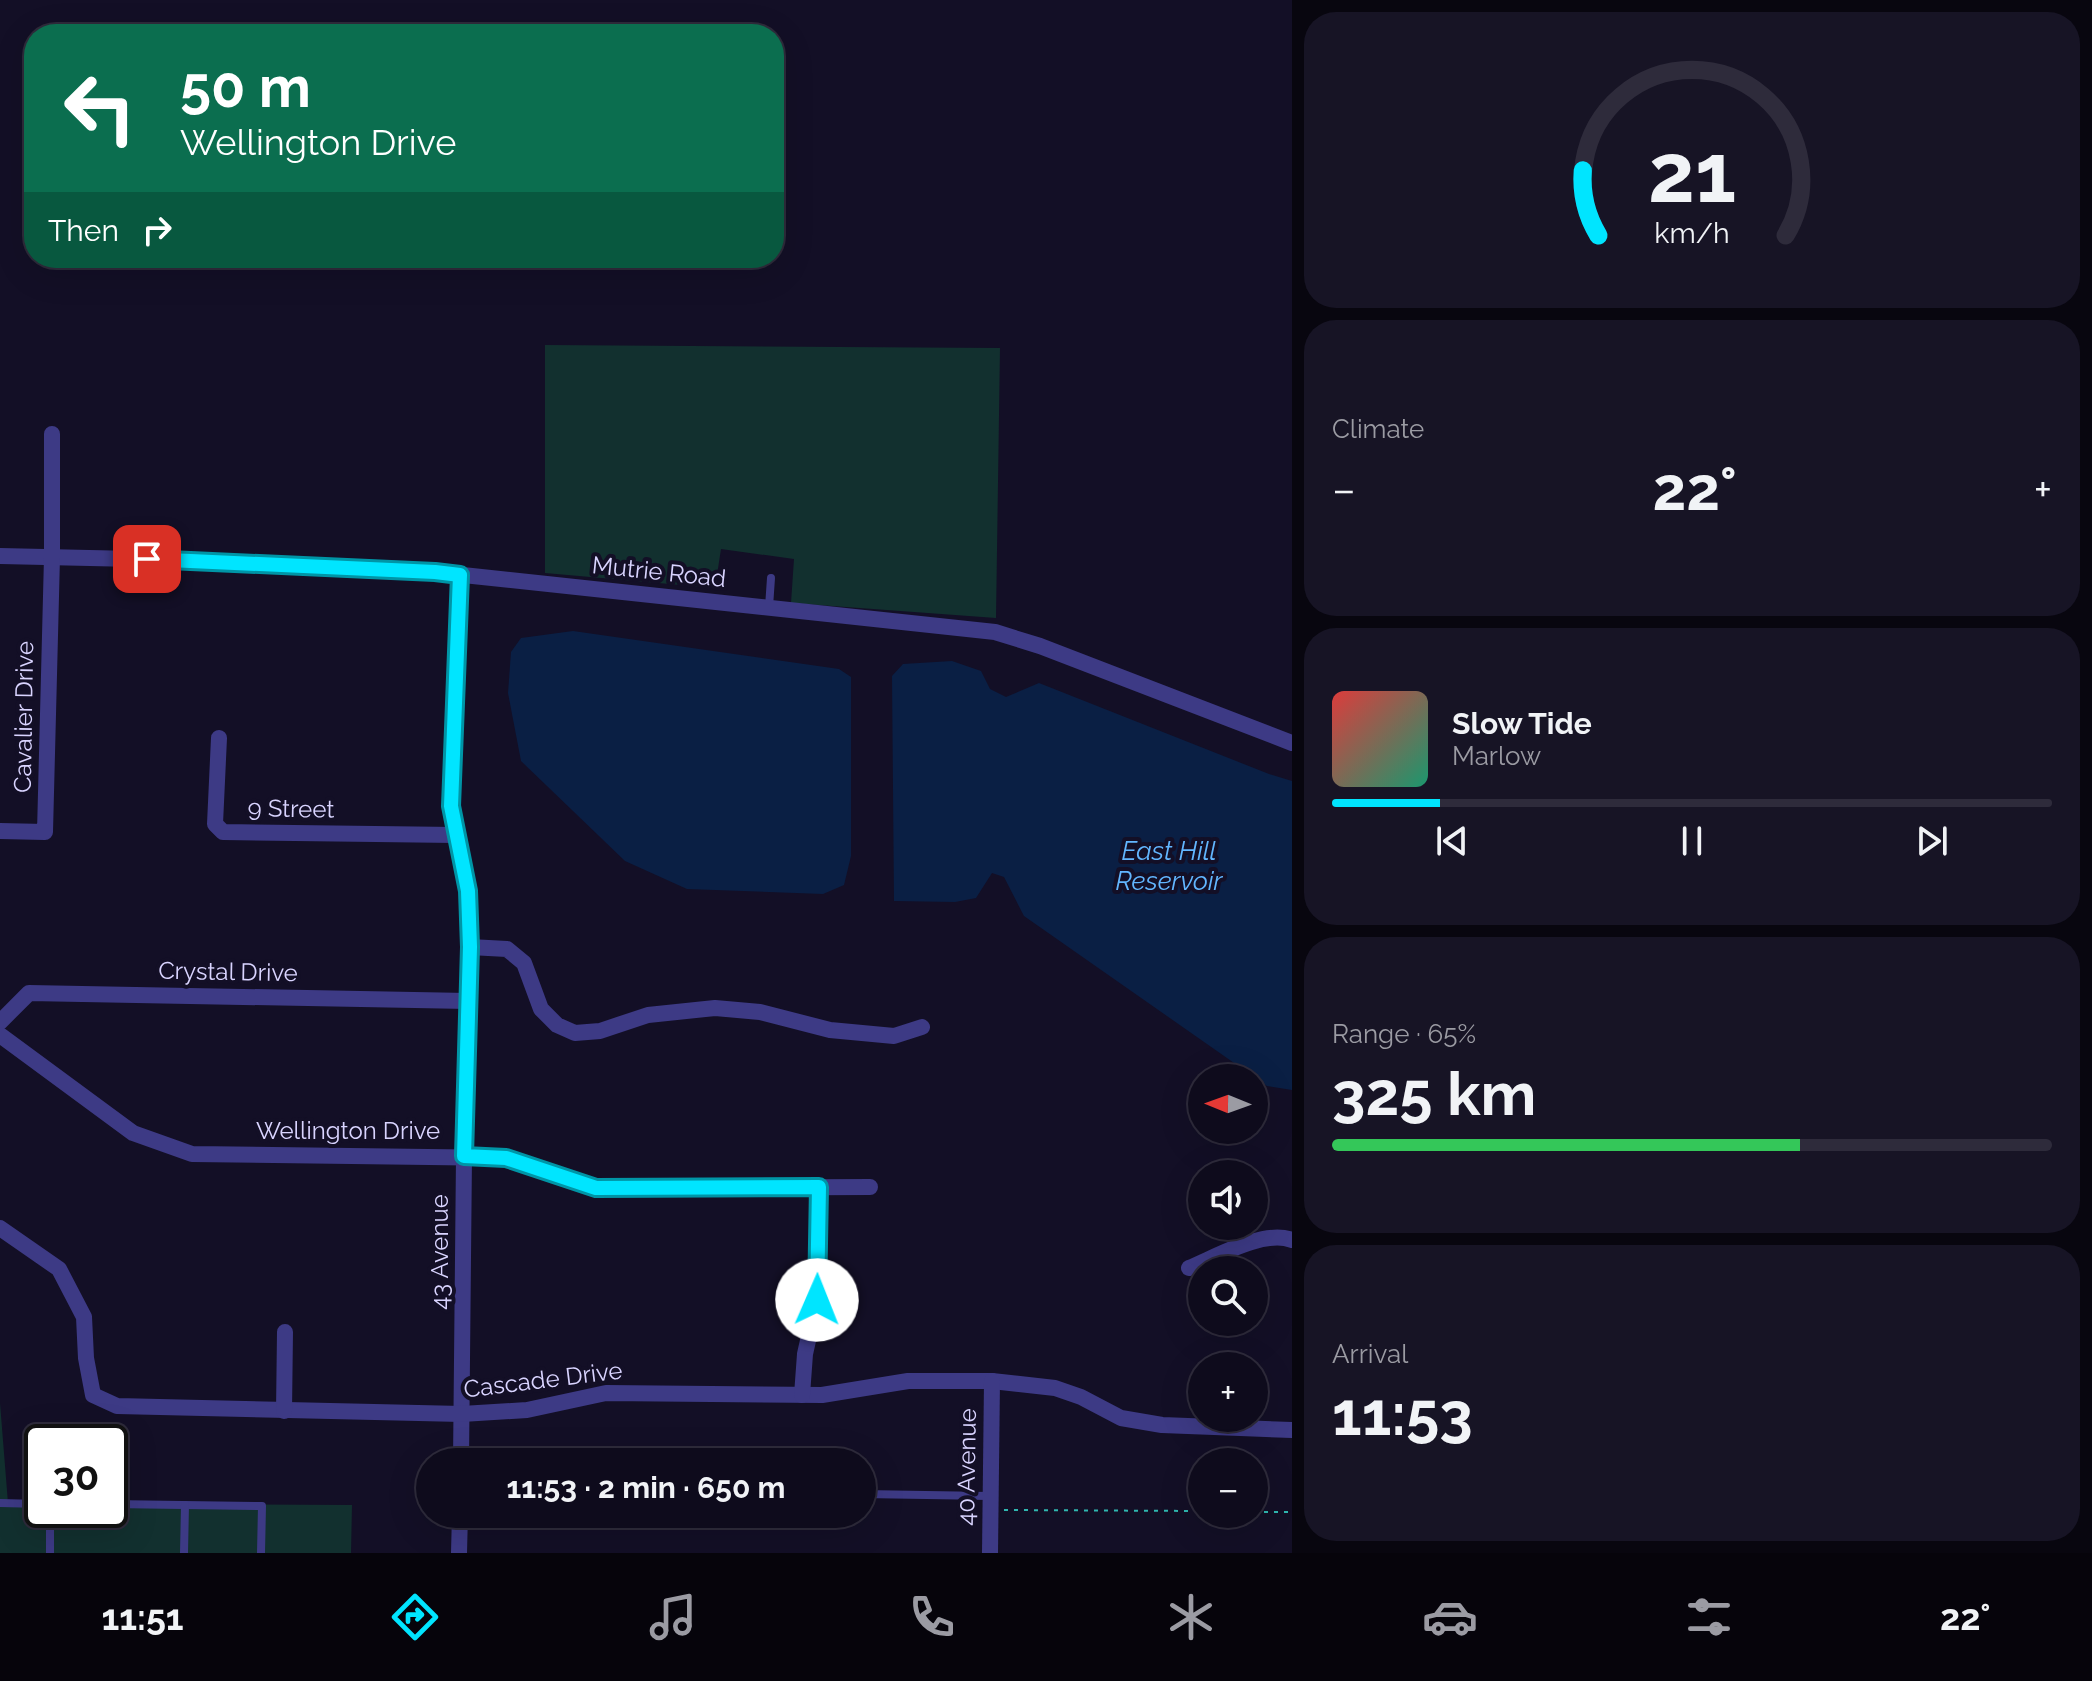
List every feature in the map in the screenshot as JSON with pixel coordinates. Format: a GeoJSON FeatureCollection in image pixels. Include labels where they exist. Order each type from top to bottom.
{"type":"FeatureCollection","features":[{"type":"Feature","properties":{"kind":"street"},"geometry":{"type":"LineString","coordinates":[[52,434],[52,557]]}},
{"type":"Feature","properties":{"kind":"street","name":"Mutrie Road"},"geometry":{"type":"LineString","coordinates":[[0,556],[435,572],[1004,634],[1292,743]]}},
{"type":"Feature","properties":{"kind":"street","name":"Cavalier Drive"},"geometry":{"type":"LineString","coordinates":[[0,831],[45,832],[52,557]]}},
{"type":"Feature","properties":{"kind":"street","name":"43 Avenue"},"geometry":{"type":"LineString","coordinates":[[460,575],[451,806],[468,891],[470,947],[461,1448]]}},
{"type":"Feature","properties":{"kind":"street","name":"9 Street"},"geometry":{"type":"LineString","coordinates":[[219,738],[215,824],[223,832],[456,835]]}},
{"type":"Feature","properties":{"kind":"street"},"geometry":{"type":"LineString","coordinates":[[470,947],[507,949],[524,963],[541,1009],[557,1025],[575,1033],[600,1031],[648,1015],[715,1008],[760,1012],[830,1030],[894,1036],[922,1027]]}},
{"type":"Feature","properties":{"kind":"street","name":"Crystal Drive"},"geometry":{"type":"LineString","coordinates":[[0,1022],[29,993],[468,1001]]}},
{"type":"Feature","properties":{"kind":"street","name":"Wellington Drive"},"geometry":{"type":"LineString","coordinates":[[0,1035],[133,1133],[192,1154],[506,1158],[596,1188],[870,1187]]}},
{"type":"Feature","properties":{"kind":"street"},"geometry":{"type":"LineString","coordinates":[[802,1395],[805,1354],[817,1300],[819,1187]]}},
{"type":"Feature","properties":{"kind":"street","name":"Cascade Drive"},"geometry":{"type":"LineString","coordinates":[[0,1228],[59,1269],[84,1317],[86,1358],[93,1395],[117,1406],[462,1414],[527,1410],[606,1393],[822,1395],[908,1381],[992,1381],[1055,1388],[1081,1397],[1121,1418],[1148,1423],[1292,1430]]}},
{"type":"Feature","properties":{"kind":"street"},"geometry":{"type":"LineString","coordinates":[[1219,1256],[1261,1239],[1283,1237],[1292,1240]]}},
{"type":"Feature","properties":{"kind":"street"},"geometry":{"type":"LineString","coordinates":[[284,1411],[285,1332]]}},
{"type":"Feature","properties":{"kind":"street","name":"40 Avenue"},"geometry":{"type":"LineString","coordinates":[[990,1553],[992,1381]]}},
{"type":"Feature","properties":{"kind":"street"},"geometry":{"type":"LineString","coordinates":[[459,1553],[460,1528]]}},
{"type":"Feature","properties":{"kind":"lane"},"geometry":{"type":"LineString","coordinates":[[769,608],[771,578]]}},
{"type":"Feature","properties":{"kind":"lane"},"geometry":{"type":"LineString","coordinates":[[876,1495],[991,1503]]}},
{"type":"Feature","properties":{"kind":"lane"},"geometry":{"type":"LineString","coordinates":[[0,1503],[24,1504]]}},
{"type":"Feature","properties":{"kind":"lane"},"geometry":{"type":"LineString","coordinates":[[128,1504],[262,1506],[261,1553]]}},
{"type":"Feature","properties":{"kind":"lane"},"geometry":{"type":"LineString","coordinates":[[184,1553],[185,1505]]}},
{"type":"Feature","properties":{"kind":"lane"},"geometry":{"type":"LineString","coordinates":[[50,1528],[50,1553]]}},
{"type":"Feature","properties":{"kind":"path"},"geometry":{"type":"LineString","coordinates":[[991,1503],[1188,1510]]}},
{"type":"Feature","properties":{"kind":"path"},"geometry":{"type":"LineString","coordinates":[[1268,1512],[1292,1512]]}},
{"type":"Feature","properties":{"kind":"green space"},"geometry":{"type":"Polygon","coordinates":[[[545,345],[1000,348],[996,618],[791,603],[794,559],[721,549],[715,588],[545,573],[545,345]]]}},
{"type":"Feature","properties":{"kind":"green space"},"geometry":{"type":"Polygon","coordinates":[[[0,1403],[8,1503],[24,1503],[24,1528],[128,1528],[128,1504],[352,1505],[351,1553],[0,1553],[0,1403]]]}},
{"type":"Feature","properties":{"kind":"water"},"geometry":{"type":"Polygon","coordinates":[[[573,631],[839,669],[851,677],[851,856],[844,885],[823,894],[687,889],[625,861],[521,761],[508,693],[511,652],[521,638],[573,631]]]}},
{"type":"Feature","properties":{"kind":"water","name":"East Hill Reservoir"},"geometry":{"type":"Polygon","coordinates":[[[952,661],[981,671],[990,689],[1006,697],[1039,683],[1292,781],[1292,1090],[1268,1086],[1268,1064],[1236,1064],[1024,916],[1004,877],[992,873],[976,898],[955,902],[894,901],[892,676],[903,664],[952,661]]]}},
{"type":"Feature","properties":{"kind":"route"},"geometry":{"type":"LineString","coordinates":[[147,559],[460,575],[451,806],[468,891],[470,947],[464,1156],[506,1158],[596,1188],[819,1187],[817,1300]]}}]}
